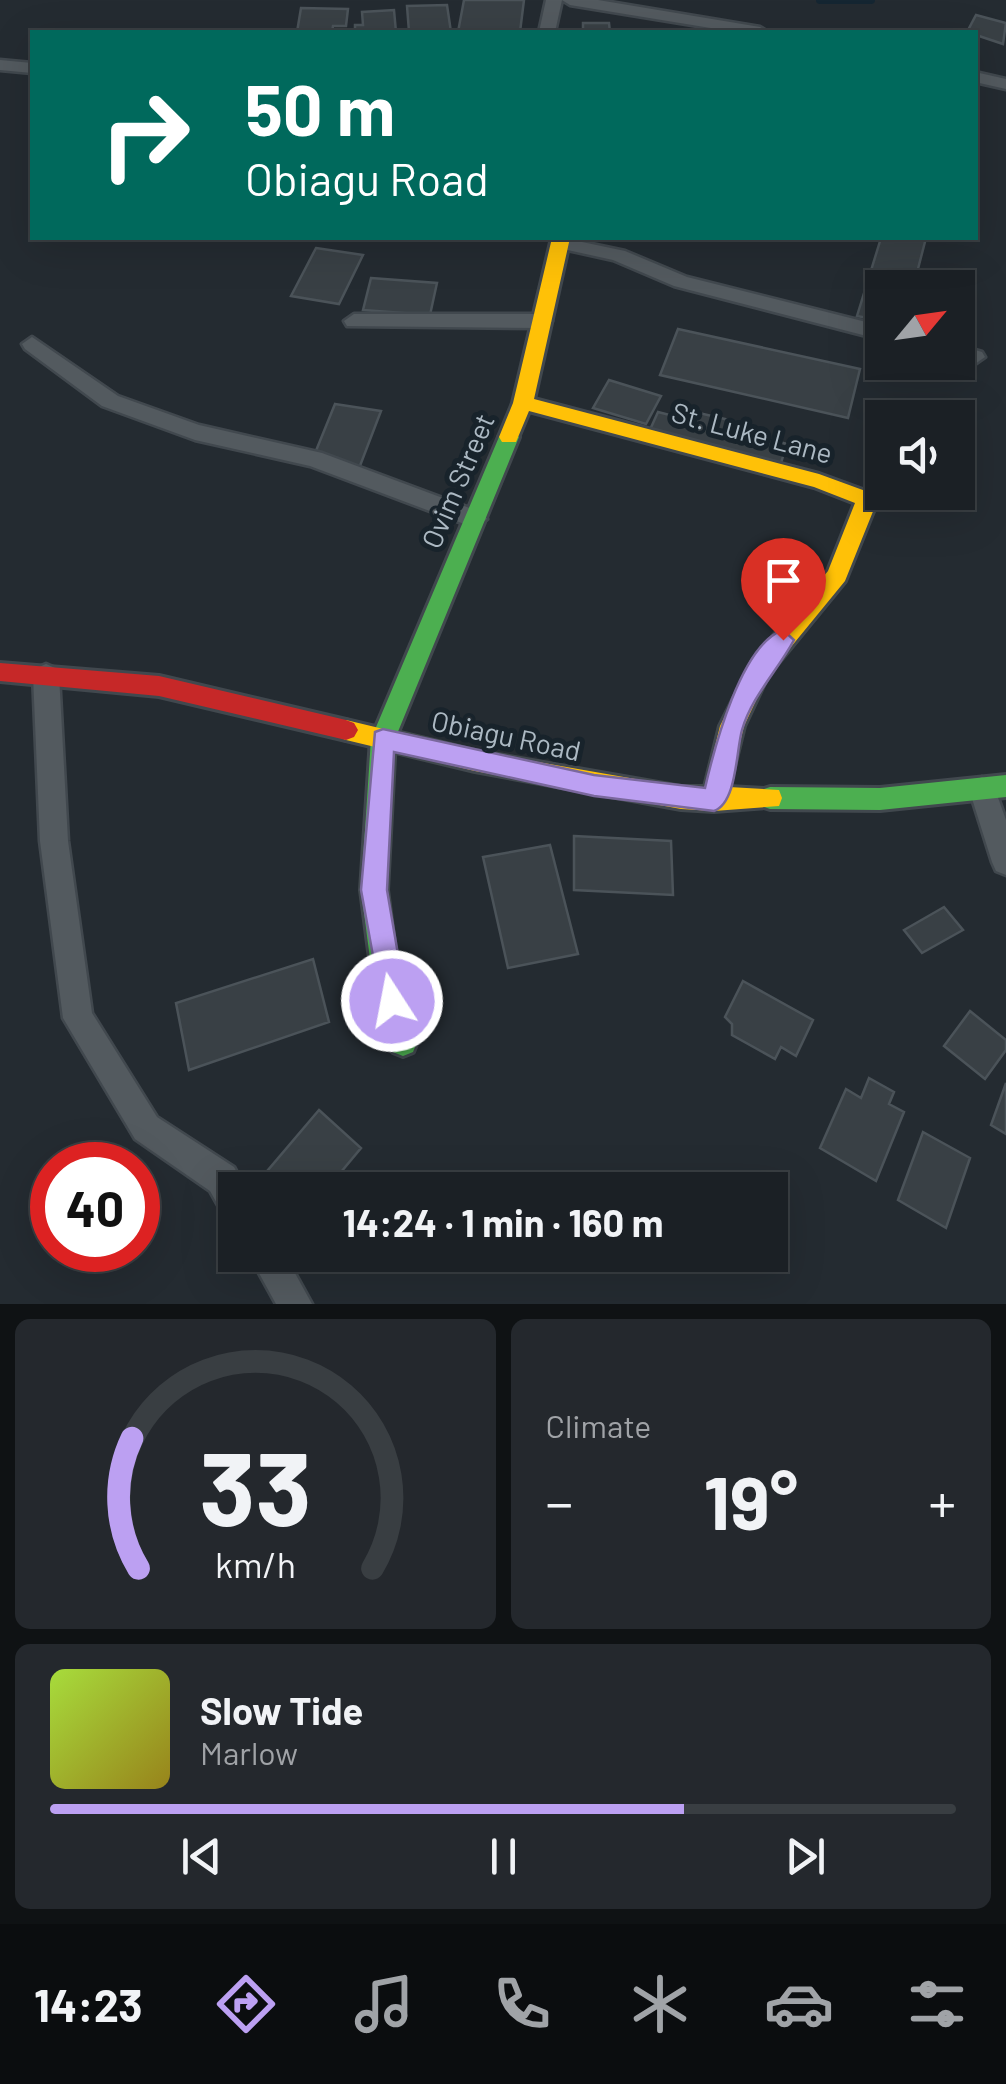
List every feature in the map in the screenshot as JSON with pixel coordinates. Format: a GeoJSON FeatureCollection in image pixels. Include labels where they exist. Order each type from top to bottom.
{"type":"FeatureCollection","features":[{"type":"Feature","properties":{"kind":"street"},"geometry":{"type":"LineString","coordinates":[[548,30],[554,0]]}},
{"type":"Feature","properties":{"kind":"street"},"geometry":{"type":"LineString","coordinates":[[570,0],[748,30]]}},
{"type":"Feature","properties":{"kind":"street"},"geometry":{"type":"LineString","coordinates":[[0,65],[30,68]]}},
{"type":"Feature","properties":{"kind":"street"},"geometry":{"type":"LineString","coordinates":[[978,79],[1006,84]]}},
{"type":"Feature","properties":{"kind":"street"},"geometry":{"type":"LineString","coordinates":[[561,240],[618,255],[681,282],[865,329]]}},
{"type":"Feature","properties":{"kind":"street","name":"Ovim Street"},"geometry":{"type":"LineString","coordinates":[[403,1042],[385,974],[374,890],[383,739],[523,403],[561,240]]}},
{"type":"Feature","properties":{"kind":"street"},"geometry":{"type":"LineString","coordinates":[[354,320],[542,321]]}},
{"type":"Feature","properties":{"kind":"street"},"geometry":{"type":"LineString","coordinates":[[32,344],[110,402],[196,432],[314,459],[474,519]]}},
{"type":"Feature","properties":{"kind":"street","name":"St. Luke Lane"},"geometry":{"type":"LineString","coordinates":[[523,403],[820,481],[864,498],[866,504],[837,575],[760,669],[738,712],[714,800]]}},
{"type":"Feature","properties":{"kind":"street","name":"Obiagu Road"},"geometry":{"type":"LineString","coordinates":[[0,672],[159,686],[602,787],[714,800],[863,800],[994,788]]}},
{"type":"Feature","properties":{"kind":"street"},"geometry":{"type":"LineString","coordinates":[[46,675],[54,841],[78,1018],[146,1128],[218,1176]]}},
{"type":"Feature","properties":{"kind":"street"},"geometry":{"type":"LineString","coordinates":[[994,788],[1006,862]]}},
{"type":"Feature","properties":{"kind":"street"},"geometry":{"type":"LineString","coordinates":[[276,1272],[295,1304]]}},
{"type":"Feature","properties":{"kind":"building"},"geometry":{"type":"Polygon","coordinates":[[[464,0],[524,0],[520,30],[458,30],[464,0]]]}},
{"type":"Feature","properties":{"kind":"building"},"geometry":{"type":"Polygon","coordinates":[[[447,5],[451,30],[409,30],[407,6],[447,5]]]}},
{"type":"Feature","properties":{"kind":"building"},"geometry":{"type":"Polygon","coordinates":[[[301,8],[348,9],[346,26],[297,30],[301,8]]]}},
{"type":"Feature","properties":{"kind":"building"},"geometry":{"type":"Polygon","coordinates":[[[394,10],[396,30],[355,30],[355,25],[363,25],[362,12],[394,10]]]}},
{"type":"Feature","properties":{"kind":"building"},"geometry":{"type":"Polygon","coordinates":[[[976,15],[1006,23],[1003,44],[978,36],[978,30],[968,30],[976,15]]]}},
{"type":"Feature","properties":{"kind":"building"},"geometry":{"type":"Polygon","coordinates":[[[583,23],[609,23],[610,30],[583,30],[583,23]]]}},
{"type":"Feature","properties":{"kind":"building"},"geometry":{"type":"Polygon","coordinates":[[[880,240],[925,240],[918,270],[871,270],[880,240]]]}},
{"type":"Feature","properties":{"kind":"building"},"geometry":{"type":"Polygon","coordinates":[[[316,248],[363,255],[339,304],[291,296],[316,248]]]}},
{"type":"Feature","properties":{"kind":"building"},"geometry":{"type":"Polygon","coordinates":[[[371,278],[437,283],[430,315],[363,310],[371,278]]]}},
{"type":"Feature","properties":{"kind":"building"},"geometry":{"type":"Polygon","coordinates":[[[865,290],[865,318],[857,316],[865,290]]]}},
{"type":"Feature","properties":{"kind":"building"},"geometry":{"type":"Polygon","coordinates":[[[678,329],[860,369],[848,418],[660,375],[678,329]]]}},
{"type":"Feature","properties":{"kind":"building"},"geometry":{"type":"Polygon","coordinates":[[[609,380],[661,396],[646,424],[593,408],[609,380]]]}},
{"type":"Feature","properties":{"kind":"building"},"geometry":{"type":"Polygon","coordinates":[[[335,404],[381,411],[358,471],[311,463],[335,404]]]}},
{"type":"Feature","properties":{"kind":"building"},"geometry":{"type":"Polygon","coordinates":[[[658,412],[685,419],[695,412],[729,420],[726,428],[787,444],[780,466],[649,432],[658,412]]]}},
{"type":"Feature","properties":{"kind":"building"},"geometry":{"type":"Polygon","coordinates":[[[574,836],[671,841],[673,895],[574,890],[574,836]]]}},
{"type":"Feature","properties":{"kind":"building"},"geometry":{"type":"Polygon","coordinates":[[[550,845],[578,954],[508,968],[483,857],[550,845]]]}},
{"type":"Feature","properties":{"kind":"building"},"geometry":{"type":"Polygon","coordinates":[[[944,907],[963,930],[922,953],[904,930],[944,907]]]}},
{"type":"Feature","properties":{"kind":"building"},"geometry":{"type":"Polygon","coordinates":[[[313,959],[329,1022],[189,1070],[176,1003],[313,959]]]}},
{"type":"Feature","properties":{"kind":"building"},"geometry":{"type":"Polygon","coordinates":[[[743,981],[813,1020],[796,1056],[781,1047],[775,1059],[732,1035],[732,1024],[725,1017],[743,981]]]}},
{"type":"Feature","properties":{"kind":"building"},"geometry":{"type":"Polygon","coordinates":[[[970,1011],[1006,1040],[1006,1050],[985,1079],[944,1046],[970,1011]]]}},
{"type":"Feature","properties":{"kind":"building"},"geometry":{"type":"Polygon","coordinates":[[[869,1078],[894,1092],[889,1104],[904,1112],[876,1181],[820,1148],[846,1089],[861,1098],[869,1078]]]}},
{"type":"Feature","properties":{"kind":"building"},"geometry":{"type":"Polygon","coordinates":[[[1006,1083],[1006,1134],[991,1125],[1006,1083]]]}},
{"type":"Feature","properties":{"kind":"building"},"geometry":{"type":"Polygon","coordinates":[[[319,1110],[361,1148],[341,1172],[266,1172],[319,1110]]]}},
{"type":"Feature","properties":{"kind":"building"},"geometry":{"type":"Polygon","coordinates":[[[923,1132],[970,1158],[946,1228],[898,1200],[923,1132]]]}},
{"type":"Feature","properties":{"kind":"waterway"},"geometry":{"type":"LineString","coordinates":[[820,0],[871,0]]}},
{"type":"Feature","properties":{"kind":"traffic: fast"},"geometry":{"type":"LineString","coordinates":[[403,1042],[385,974],[374,890],[383,739],[509,437]]}},
{"type":"Feature","properties":{"kind":"traffic: fast"},"geometry":{"type":"LineString","coordinates":[[770,798],[880,799],[1006,786]]}},
{"type":"Feature","properties":{"kind":"traffic: slow"},"geometry":{"type":"LineString","coordinates":[[509,437],[523,403],[561,240]]}},
{"type":"Feature","properties":{"kind":"traffic: slow"},"geometry":{"type":"LineString","coordinates":[[523,403],[819,481],[864,498],[866,504],[837,575],[760,669],[732,726],[714,800]]}},
{"type":"Feature","properties":{"kind":"traffic: slow"},"geometry":{"type":"LineString","coordinates":[[346,730],[475,761],[681,798],[770,798]]}},
{"type":"Feature","properties":{"kind":"traffic: jam"},"geometry":{"type":"LineString","coordinates":[[0,672],[159,686],[346,730]]}},
{"type":"Feature","properties":{"kind":"route"},"geometry":{"type":"LineString","coordinates":[[392,1001],[374,890],[383,739],[594,786],[714,800],[732,726],[760,669],[783,640]]}}]}
